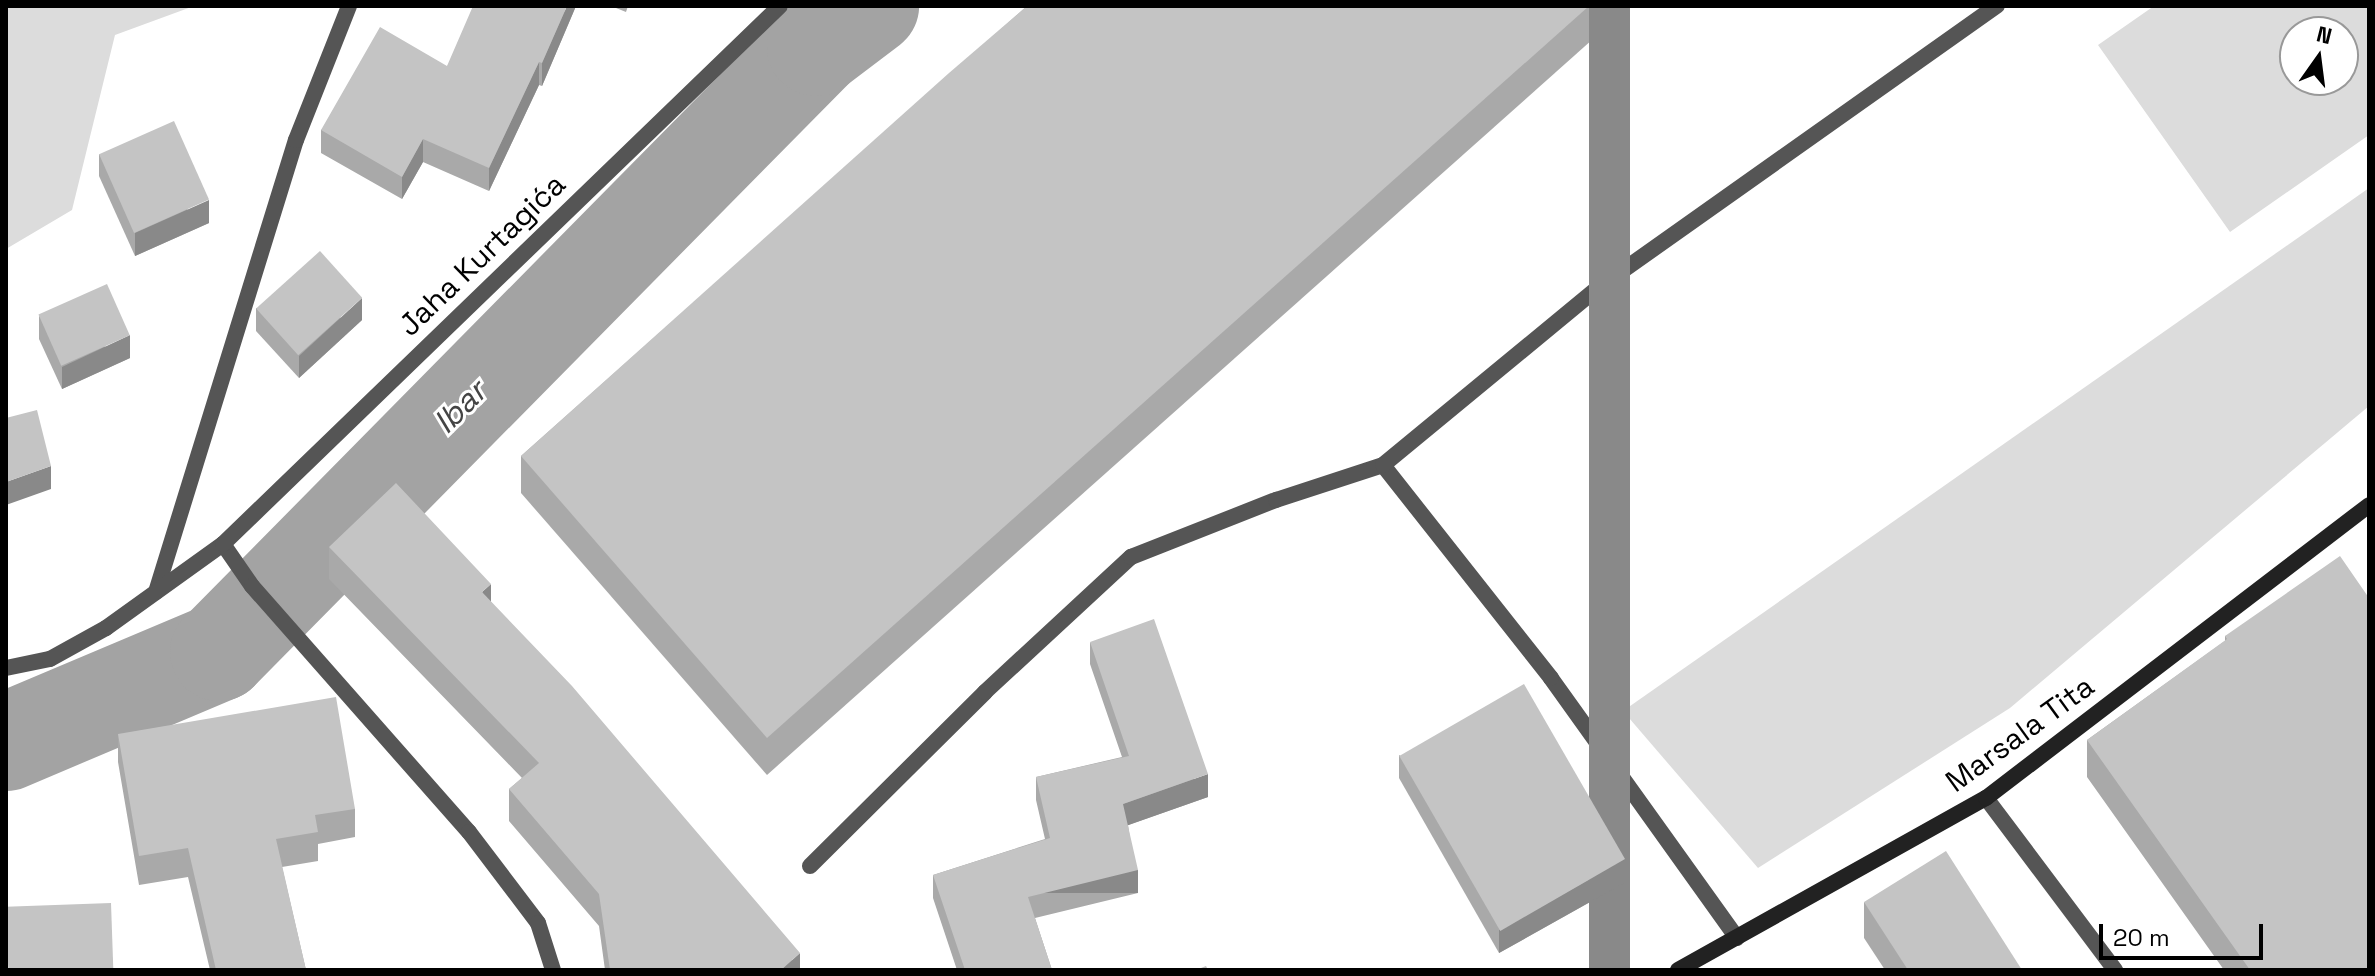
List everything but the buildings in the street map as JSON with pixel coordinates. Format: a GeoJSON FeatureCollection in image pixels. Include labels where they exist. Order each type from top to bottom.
{"type":"FeatureCollection","features":[{"type":"Feature","properties":{"kind":"street"},"geometry":{"type":"LineString","coordinates":[[156,592],[296,140],[349,6]]}},
{"type":"Feature","properties":{"kind":"street","name":"Jaha Kurtagića"},"geometry":{"type":"LineString","coordinates":[[6,668],[50,659],[106,628],[223,544],[780,6]]}},
{"type":"Feature","properties":{"kind":"street"},"geometry":{"type":"LineString","coordinates":[[810,866],[985,692],[1131,557],[1276,500],[1383,465],[1598,288],[1997,6]]}},
{"type":"Feature","properties":{"kind":"street"},"geometry":{"type":"LineString","coordinates":[[1383,465],[1551,678],[1737,938]]}},
{"type":"Feature","properties":{"kind":"street","name":"Marsala Tita"},"geometry":{"type":"LineString","coordinates":[[1678,970],[1986,798],[2369,505]]}},
{"type":"Feature","properties":{"kind":"street"},"geometry":{"type":"LineString","coordinates":[[223,544],[252,586],[469,832],[538,923],[553,970]]}},
{"type":"Feature","properties":{"kind":"street"},"geometry":{"type":"LineString","coordinates":[[1986,798],[2115,970]]}},
{"type":"Feature","properties":{"kind":"shaded area"},"geometry":{"type":"Polygon","coordinates":[[[6,6],[194,6],[115,35],[72,210],[6,249],[6,6]]]}},
{"type":"Feature","properties":{"kind":"shaded area"},"geometry":{"type":"Polygon","coordinates":[[[2154,6],[2369,6],[2369,135],[2230,232],[2098,45],[2154,6]]]}},
{"type":"Feature","properties":{"kind":"shaded area"},"geometry":{"type":"Polygon","coordinates":[[[2369,188],[2369,406],[2010,708],[1758,868],[1623,711],[2369,188]]]}},
{"type":"Feature","properties":{"kind":"waterway","name":"Ibar"},"geometry":{"type":"LineString","coordinates":[[6,742],[219,652],[816,47],[870,6]]}}]}
